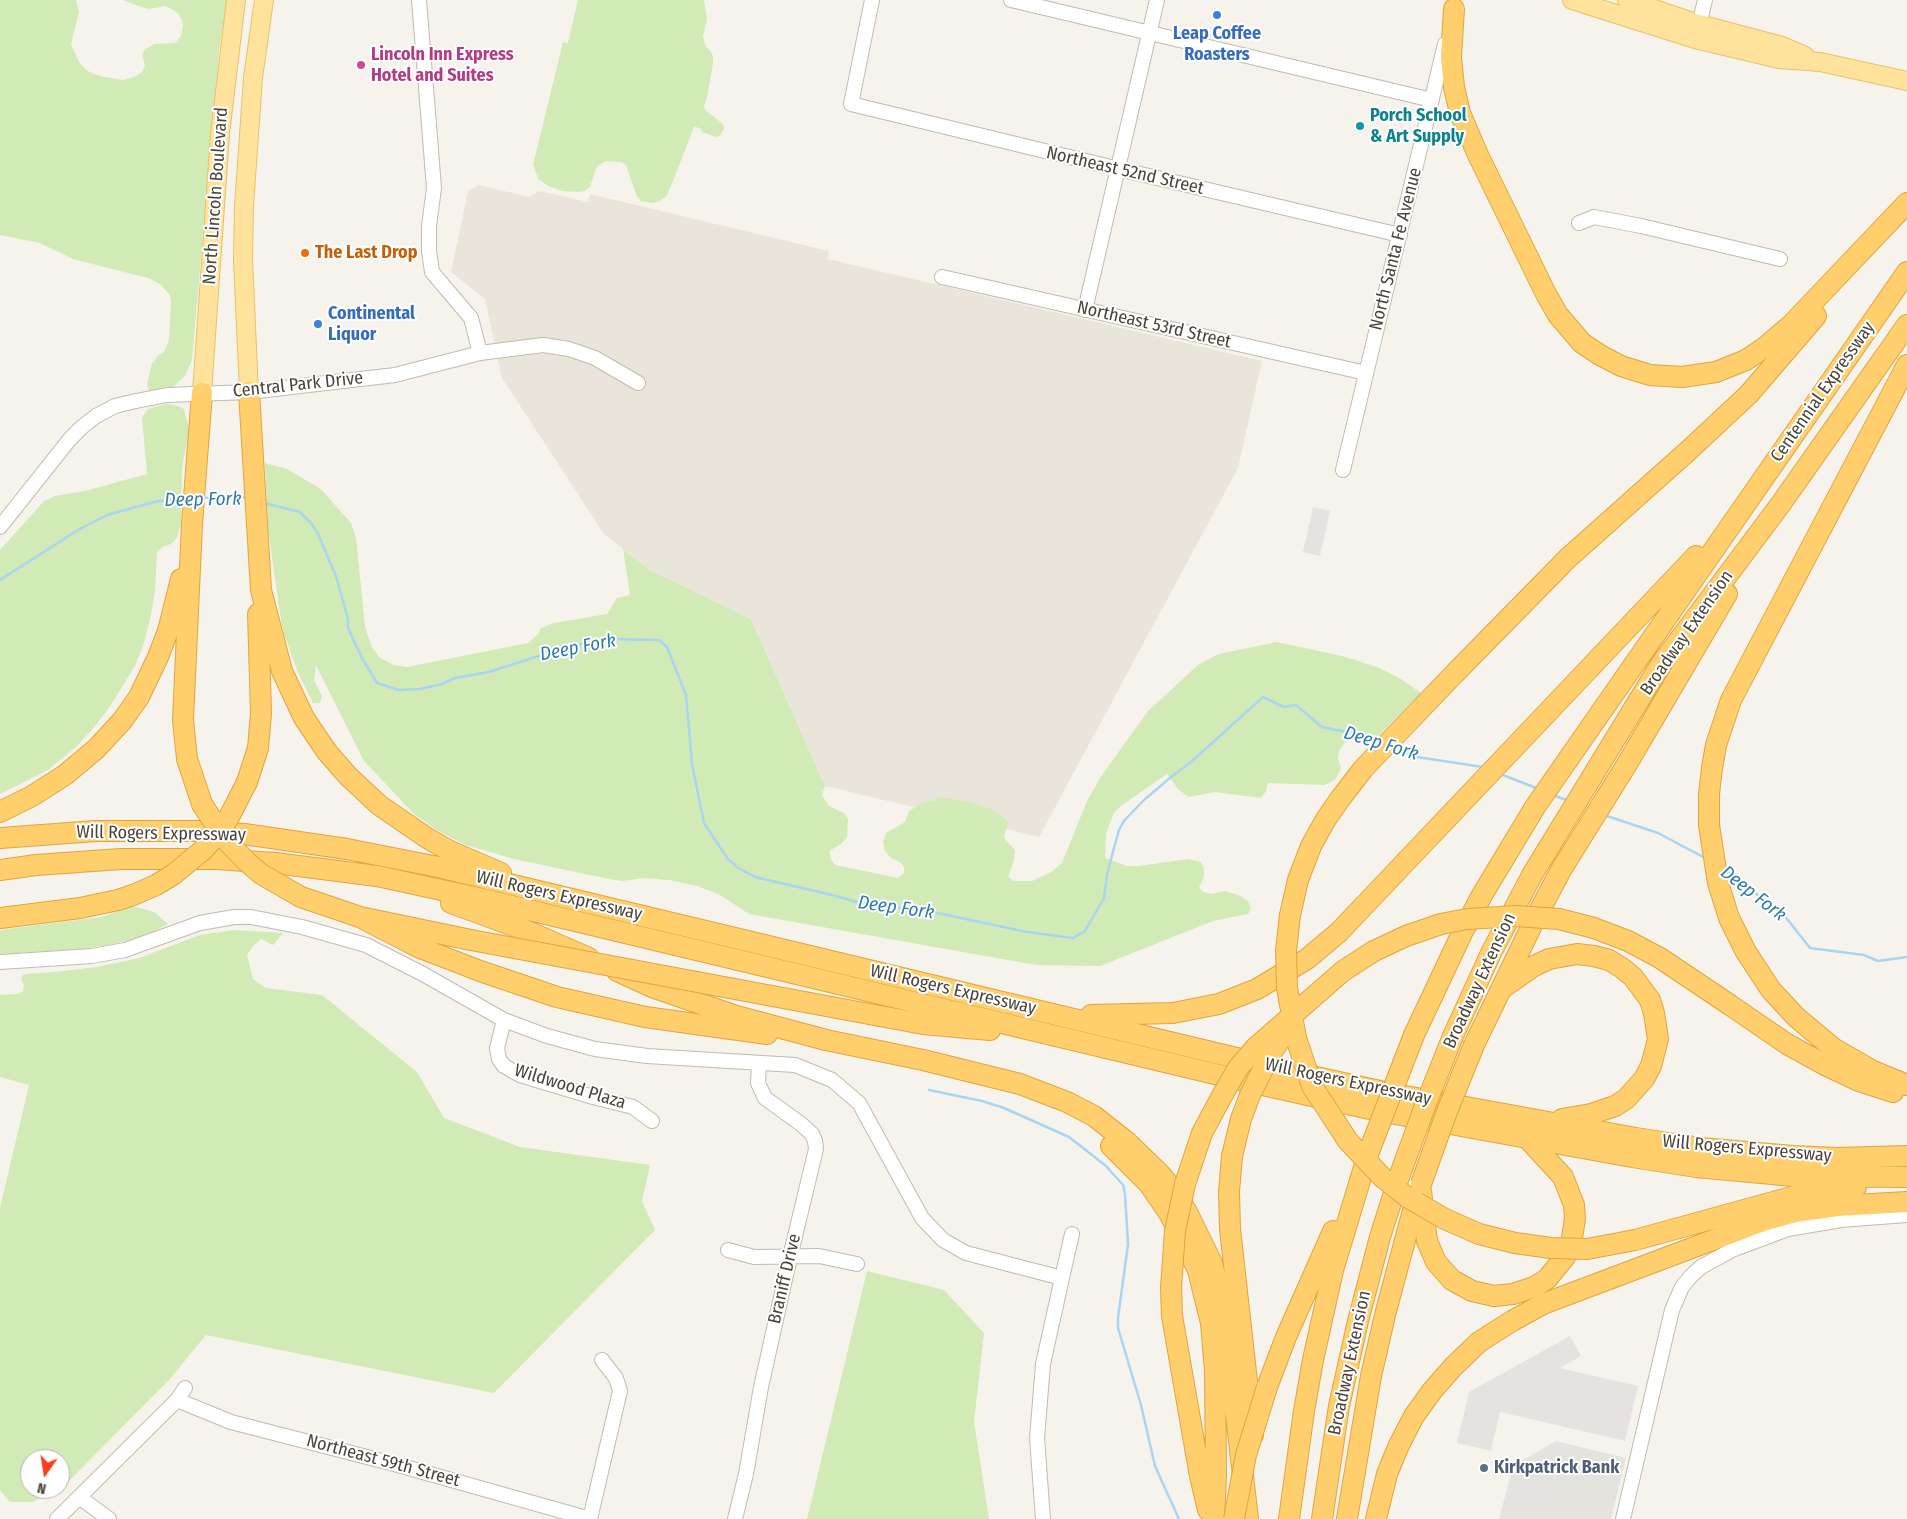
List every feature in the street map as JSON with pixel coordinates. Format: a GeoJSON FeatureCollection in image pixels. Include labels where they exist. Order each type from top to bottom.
{"type":"FeatureCollection","features":[{"type":"Feature","properties":{"kind":"highway"},"geometry":{"type":"LineString","coordinates":[[1455,4],[1451,43],[1452,75],[1460,113],[1474,148],[1558,315],[1582,343],[1621,366],[1650,375],[1682,378],[1716,372],[1746,360],[1792,324],[1907,204]]}},
{"type":"Feature","properties":{"kind":"highway"},"geometry":{"type":"LineString","coordinates":[[1907,204],[1788,350],[1749,394],[1568,558],[1363,769],[1335,806],[1311,846],[1298,880],[1290,915],[1286,951],[1287,988],[1296,1038],[1312,1086],[1348,1141],[1383,1178],[1407,1197],[1444,1220],[1488,1236],[1515,1243],[1550,1248],[1587,1249],[1635,1240],[1795,1196],[1907,1178]]}},
{"type":"Feature","properties":{"kind":"highway","name":"Centennial Expressway"},"geometry":{"type":"LineString","coordinates":[[1739,512],[1907,272]]}},
{"type":"Feature","properties":{"kind":"highway","name":"Centennial Expressway"},"geometry":{"type":"LineString","coordinates":[[1780,505],[1907,325]]}},
{"type":"Feature","properties":{"kind":"highway"},"geometry":{"type":"LineString","coordinates":[[1907,365],[1731,700],[1716,745],[1709,794],[1712,849],[1718,883],[1729,918],[1746,952],[1771,990],[1796,1017],[1832,1048],[1873,1071],[1907,1084]]}},
{"type":"Feature","properties":{"kind":"highway"},"geometry":{"type":"LineString","coordinates":[[249,392],[261,590],[273,643],[282,671],[311,730],[348,776],[379,805],[427,838],[450,851],[551,895]]}},
{"type":"Feature","properties":{"kind":"highway"},"geometry":{"type":"LineString","coordinates":[[202,393],[192,524],[183,720],[187,759],[202,804],[224,838],[247,862],[261,874],[301,896],[360,917],[418,947],[480,971],[557,997],[645,1018],[730,1030],[826,1040]]}},
{"type":"Feature","properties":{"kind":"highway"},"geometry":{"type":"LineString","coordinates":[[1347,1519],[1371,1376],[1385,1315],[1421,1184],[1446,1114],[1474,1045],[1534,919],[1561,870],[1627,764],[1780,505]]}},
{"type":"Feature","properties":{"kind":"highway","name":"Broadway Extension"},"geometry":{"type":"LineString","coordinates":[[1322,1519],[1340,1406],[1358,1321],[1380,1237],[1424,1106],[1453,1036],[1495,945],[1542,859],[1661,664],[1780,505]]}},
{"type":"Feature","properties":{"kind":"highway"},"geometry":{"type":"LineString","coordinates":[[1057,1015],[1173,1013],[1219,1004],[1257,989],[1294,968],[1324,946],[1739,512]]}},
{"type":"Feature","properties":{"kind":"highway","name":"Broadway Extension"},"geometry":{"type":"LineString","coordinates":[[1289,1519],[1312,1360],[1333,1270],[1368,1154],[1414,1035],[1463,931],[1512,845],[1584,736],[1739,512]]}},
{"type":"Feature","properties":{"kind":"highway"},"geometry":{"type":"LineString","coordinates":[[0,812],[32,796],[82,762],[109,736],[139,697],[168,631],[177,599],[192,524]]}},
{"type":"Feature","properties":{"kind":"highway"},"geometry":{"type":"LineString","coordinates":[[0,918],[88,906],[133,895],[174,874],[216,836],[247,782],[254,764],[260,731],[261,693],[257,620],[261,590]]}},
{"type":"Feature","properties":{"kind":"highway","name":"Will Rogers Expressway"},"geometry":{"type":"LineString","coordinates":[[0,838],[96,831],[199,831],[244,834],[315,843],[383,856],[551,895],[1344,1083],[1636,1138],[1747,1152],[1837,1158],[1907,1156]]}},
{"type":"Feature","properties":{"kind":"highway","name":"Will Rogers Expressway"},"geometry":{"type":"LineString","coordinates":[[0,870],[36,865],[104,860],[216,859],[284,864],[377,876],[483,899],[1311,1096],[1632,1157],[1744,1173],[1907,1178]]}},
{"type":"Feature","properties":{"kind":"highway"},"geometry":{"type":"LineString","coordinates":[[377,876],[525,930],[652,987],[696,1003],[826,1040],[923,1060],[1020,1084],[1068,1102],[1102,1122],[1127,1142],[1161,1175],[1187,1212],[1212,1263],[1224,1311],[1248,1519]]}},
{"type":"Feature","properties":{"kind":"highway"},"geometry":{"type":"LineString","coordinates":[[1210,1519],[1198,1466],[1172,1316],[1172,1251],[1181,1201],[1191,1164],[1202,1133],[1238,1068],[1256,1047],[1343,971],[1374,951],[1406,936],[1441,924],[1468,919],[1516,916],[1559,919],[1594,928],[1628,941],[1660,958],[1788,1044],[1826,1066],[1860,1081],[1907,1096]]}},
{"type":"Feature","properties":{"kind":"highway"},"geometry":{"type":"LineString","coordinates":[[360,917],[471,940],[923,1024],[1057,1035]]}},
{"type":"Feature","properties":{"kind":"highway"},"geometry":{"type":"LineString","coordinates":[[1498,992],[1534,966],[1549,959],[1578,954],[1609,960],[1622,968],[1638,983],[1650,1000],[1657,1025],[1656,1054],[1636,1090],[1626,1099],[1604,1110],[1550,1122]]}},
{"type":"Feature","properties":{"kind":"highway"},"geometry":{"type":"LineString","coordinates":[[1261,1519],[1230,1229],[1229,1192],[1232,1156],[1241,1119],[1260,1072],[1284,1032],[1316,995]]}},
{"type":"Feature","properties":{"kind":"highway"},"geometry":{"type":"LineString","coordinates":[[1020,1084],[1090,1128],[1129,1163],[1160,1198],[1186,1244],[1198,1270],[1210,1323],[1214,1354],[1216,1475],[1214,1519]]}},
{"type":"Feature","properties":{"kind":"highway"},"geometry":{"type":"LineString","coordinates":[[1421,1184],[1426,1242],[1436,1262],[1452,1280],[1472,1291],[1494,1296],[1513,1294],[1534,1287],[1547,1279],[1565,1257],[1573,1238],[1575,1219],[1574,1205],[1563,1177],[1527,1138]]}},
{"type":"Feature","properties":{"kind":"highway"},"geometry":{"type":"LineString","coordinates":[[1234,1519],[1244,1464],[1261,1404],[1286,1336],[1368,1154]]}},
{"type":"Feature","properties":{"kind":"highway"},"geometry":{"type":"LineString","coordinates":[[1376,1519],[1387,1474],[1414,1416],[1453,1367],[1479,1342],[1512,1321],[1543,1304],[1766,1220],[1794,1212],[1838,1206],[1907,1202]]}},
{"type":"Feature","properties":{"kind":"main road","name":"North Lincoln Boulevard"},"geometry":{"type":"LineString","coordinates":[[202,393],[220,134],[236,0]]}},
{"type":"Feature","properties":{"kind":"main road","name":"North Lincoln Boulevard"},"geometry":{"type":"LineString","coordinates":[[249,392],[243,260],[244,206],[253,78],[264,0]]}},
{"type":"Feature","properties":{"kind":"main road"},"geometry":{"type":"LineString","coordinates":[[1572,0],[1697,31],[1779,59],[1820,62],[1907,81]]}},
{"type":"Feature","properties":{"kind":"main road"},"geometry":{"type":"LineString","coordinates":[[1627,0],[1697,31]]}},
{"type":"Feature","properties":{"kind":"street"},"geometry":{"type":"LineString","coordinates":[[419,0],[434,188],[429,226],[429,252],[432,272],[471,318],[480,353]]}},
{"type":"Feature","properties":{"kind":"street","name":"Northeast 52nd Street"},"geometry":{"type":"LineString","coordinates":[[872,0],[851,104],[1119,170],[1400,234]]}},
{"type":"Feature","properties":{"kind":"street"},"geometry":{"type":"LineString","coordinates":[[1011,0],[1432,100]]}},
{"type":"Feature","properties":{"kind":"street"},"geometry":{"type":"LineString","coordinates":[[1085,310],[1157,0]]}},
{"type":"Feature","properties":{"kind":"street"},"geometry":{"type":"LineString","coordinates":[[1697,31],[1704,0]]}},
{"type":"Feature","properties":{"kind":"street","name":"North Santa Fe Avenue"},"geometry":{"type":"LineString","coordinates":[[1343,470],[1455,4]]}},
{"type":"Feature","properties":{"kind":"street"},"geometry":{"type":"LineString","coordinates":[[1579,223],[1594,218],[1641,226],[1780,259]]}},
{"type":"Feature","properties":{"kind":"street","name":"Northeast 53rd Street"},"geometry":{"type":"LineString","coordinates":[[942,277],[1366,373]]}},
{"type":"Feature","properties":{"kind":"street","name":"Central Park Drive"},"geometry":{"type":"LineString","coordinates":[[0,527],[70,439],[96,416],[115,406],[136,401],[167,395],[249,392],[395,375],[480,353],[543,345],[569,349],[595,358],[638,383]]}},
{"type":"Feature","properties":{"kind":"street"},"geometry":{"type":"LineString","coordinates":[[0,962],[92,956],[125,950],[200,923],[234,917],[251,917],[302,927],[366,946],[423,974],[504,1020],[547,1036],[595,1049],[647,1056],[795,1065],[832,1080],[859,1103],[922,1218],[943,1240],[966,1253],[1062,1278]]}},
{"type":"Feature","properties":{"kind":"street","name":"Wildwood Plaza"},"geometry":{"type":"LineString","coordinates":[[504,1020],[497,1048],[499,1059],[504,1066],[520,1074],[593,1097],[633,1107],[652,1121]]}},
{"type":"Feature","properties":{"kind":"street","name":"Braniff Drive"},"geometry":{"type":"LineString","coordinates":[[735,1519],[746,1474],[761,1387],[816,1149],[815,1141],[801,1124],[765,1098],[758,1083],[759,1063]]}},
{"type":"Feature","properties":{"kind":"street"},"geometry":{"type":"LineString","coordinates":[[1623,1519],[1672,1310],[1682,1288],[1691,1276],[1714,1259],[1773,1233],[1811,1224],[1907,1215]]}},
{"type":"Feature","properties":{"kind":"street"},"geometry":{"type":"LineString","coordinates":[[1043,1519],[1037,1438],[1043,1364],[1072,1234]]}},
{"type":"Feature","properties":{"kind":"street"},"geometry":{"type":"LineString","coordinates":[[728,1250],[754,1257],[819,1256],[857,1264]]}},
{"type":"Feature","properties":{"kind":"street"},"geometry":{"type":"LineString","coordinates":[[590,1519],[620,1391],[616,1378],[602,1360]]}},
{"type":"Feature","properties":{"kind":"street","name":"Northeast 59th Street"},"geometry":{"type":"LineString","coordinates":[[79,1498],[181,1394],[231,1422],[398,1465],[590,1519]]}},
{"type":"Feature","properties":{"kind":"street"},"geometry":{"type":"LineString","coordinates":[[57,1519],[79,1498],[109,1519]]}},
{"type":"Feature","properties":{"kind":"shaded area"},"geometry":{"type":"Polygon","coordinates":[[[479,185],[529,197],[540,191],[588,202],[590,194],[829,251],[828,259],[1262,361],[1238,468],[1039,837],[825,786],[751,619],[648,569],[604,534],[502,378],[485,299],[451,272],[468,191],[479,185]]]}},
{"type":"Feature","properties":{"kind":"shaded area"},"geometry":{"type":"Polygon","coordinates":[[[1313,507],[1330,511],[1320,556],[1303,552],[1313,507]]]}},
{"type":"Feature","properties":{"kind":"shaded area"},"geometry":{"type":"Polygon","coordinates":[[[1570,1336],[1581,1356],[1560,1368],[1638,1386],[1625,1441],[1500,1412],[1491,1451],[1457,1443],[1469,1392],[1570,1336]]]}},
{"type":"Feature","properties":{"kind":"shaded area"},"geometry":{"type":"Polygon","coordinates":[[[1556,1441],[1626,1458],[1611,1519],[1499,1519],[1513,1466],[1556,1441]]]}},
{"type":"Feature","properties":{"kind":"green space"},"geometry":{"type":"Polygon","coordinates":[[[0,0],[76,0],[79,12],[71,44],[79,62],[86,70],[94,74],[123,80],[134,77],[142,72],[145,65],[142,55],[145,49],[155,44],[175,43],[181,36],[183,27],[182,20],[177,12],[166,6],[149,9],[123,0],[227,0],[219,51],[192,360],[185,376],[173,387],[155,392],[149,391],[147,384],[152,363],[164,352],[169,340],[170,295],[160,284],[148,278],[73,259],[40,243],[0,235],[0,0]]]}},
{"type":"Feature","properties":{"kind":"green space"},"geometry":{"type":"Polygon","coordinates":[[[578,0],[704,0],[707,19],[703,37],[706,47],[713,56],[713,63],[704,106],[705,110],[722,123],[724,128],[720,136],[715,137],[702,132],[700,128],[694,127],[666,197],[658,202],[641,201],[637,197],[626,165],[622,162],[606,161],[599,165],[590,187],[585,191],[562,191],[548,186],[538,179],[533,165],[563,42],[568,43],[578,0]]]}},
{"type":"Feature","properties":{"kind":"green space"},"geometry":{"type":"Polygon","coordinates":[[[166,404],[184,409],[189,429],[182,469],[181,524],[177,538],[171,544],[162,547],[157,553],[155,591],[151,615],[143,646],[135,666],[109,708],[76,747],[48,770],[0,794],[0,550],[44,501],[55,496],[85,491],[147,474],[142,418],[148,409],[166,404]]]}},
{"type":"Feature","properties":{"kind":"green space"},"geometry":{"type":"Polygon","coordinates":[[[265,463],[287,469],[321,489],[351,523],[356,537],[365,627],[372,647],[380,658],[394,665],[407,667],[528,643],[538,634],[541,628],[554,623],[607,614],[617,598],[630,595],[623,549],[648,569],[751,619],[825,786],[822,795],[829,806],[844,813],[848,819],[847,837],[841,844],[829,851],[831,859],[835,865],[898,878],[904,873],[904,867],[885,851],[883,842],[886,833],[905,822],[909,811],[924,802],[935,801],[938,797],[970,802],[991,809],[1002,816],[1008,823],[1004,838],[1015,850],[1014,860],[1008,877],[1014,881],[1032,881],[1051,872],[1062,863],[1087,801],[1102,775],[1148,711],[1199,664],[1219,654],[1277,642],[1346,657],[1377,667],[1401,679],[1421,693],[1372,742],[1348,738],[1339,751],[1338,759],[1341,768],[1336,779],[1325,785],[1268,783],[1266,791],[1261,798],[1215,792],[1189,797],[1179,790],[1167,774],[1122,805],[1114,813],[1106,834],[1105,858],[1127,866],[1189,859],[1201,862],[1204,868],[1204,876],[1199,888],[1203,892],[1211,894],[1225,891],[1241,896],[1248,901],[1251,909],[1248,914],[1213,921],[1100,966],[1036,965],[749,914],[720,895],[697,886],[669,880],[644,878],[622,881],[609,879],[514,859],[466,845],[438,831],[413,813],[364,761],[316,665],[314,680],[322,696],[320,703],[313,703],[298,673],[283,631],[279,607],[268,528],[265,463]]]}},
{"type":"Feature","properties":{"kind":"green space"},"geometry":{"type":"Polygon","coordinates":[[[133,906],[154,912],[168,924],[145,936],[109,945],[81,949],[0,954],[0,930],[101,917],[133,906]]]}},
{"type":"Feature","properties":{"kind":"green space"},"geometry":{"type":"Polygon","coordinates":[[[234,930],[283,933],[273,945],[261,939],[247,955],[253,979],[266,988],[322,995],[417,1072],[444,1118],[520,1147],[650,1165],[642,1201],[655,1230],[494,1393],[206,1335],[169,1380],[70,1480],[70,1449],[20,1449],[20,1499],[39,1499],[32,1502],[10,1502],[0,1490],[0,1208],[29,1085],[0,1077],[0,995],[19,994],[23,991],[24,985],[21,980],[25,974],[97,967],[139,958],[200,935],[234,930]]]}},
{"type":"Feature","properties":{"kind":"green space"},"geometry":{"type":"Polygon","coordinates":[[[867,1271],[944,1290],[984,1333],[974,1422],[989,1519],[807,1519],[867,1271]]]}},
{"type":"Feature","properties":{"kind":"waterway","name":"Deep Fork"},"geometry":{"type":"LineString","coordinates":[[202,498],[247,498]]}},
{"type":"Feature","properties":{"kind":"waterway","name":"Deep Fork"},"geometry":{"type":"LineString","coordinates":[[0,580],[78,530],[107,515],[158,501],[187,499]]}},
{"type":"Feature","properties":{"kind":"waterway","name":"Deep Fork"},"geometry":{"type":"LineString","coordinates":[[264,503],[300,512],[311,523],[318,534],[336,576],[348,619],[348,627],[362,658],[377,683],[399,690],[420,689],[442,684],[455,678],[489,672],[557,650],[586,643],[611,639],[659,640],[667,647],[686,695],[692,764],[704,823],[728,859],[737,867],[755,877],[860,903],[884,908],[914,908],[1027,932],[1073,938],[1085,931],[1104,898],[1107,875],[1119,830],[1124,821],[1143,801],[1191,762],[1263,697],[1284,707],[1296,705],[1322,727],[1362,735],[1376,743]]}},
{"type":"Feature","properties":{"kind":"waterway","name":"Deep Fork"},"geometry":{"type":"LineString","coordinates":[[1393,749],[1417,757],[1483,767]]}},
{"type":"Feature","properties":{"kind":"waterway","name":"Deep Fork"},"geometry":{"type":"LineString","coordinates":[[1500,774],[1539,789]]}},
{"type":"Feature","properties":{"kind":"waterway","name":"Deep Fork"},"geometry":{"type":"LineString","coordinates":[[1553,795],[1569,801]]}},
{"type":"Feature","properties":{"kind":"waterway","name":"Deep Fork"},"geometry":{"type":"LineString","coordinates":[[1604,815],[1658,833],[1705,858]]}},
{"type":"Feature","properties":{"kind":"waterway","name":"Deep Fork"},"geometry":{"type":"LineString","coordinates":[[1725,870],[1784,915],[1810,948],[1864,955],[1878,961],[1907,957]]}},
{"type":"Feature","properties":{"kind":"waterway"},"geometry":{"type":"LineString","coordinates":[[929,1090],[982,1101],[1004,1108],[1069,1137],[1106,1166],[1123,1185],[1128,1244],[1118,1328],[1141,1405],[1155,1466],[1179,1519]]}},
{"type":"Feature","properties":{"kind":"place","name":"Leap Coffee Roasters"},"geometry":{"type":"Point","coordinates":[1217,15]}},
{"type":"Feature","properties":{"kind":"place","name":"Lincoln Inn Express Hotel and Suites"},"geometry":{"type":"Point","coordinates":[361,65]}},
{"type":"Feature","properties":{"kind":"place","name":"Porch School & Art Supply"},"geometry":{"type":"Point","coordinates":[1360,126]}},
{"type":"Feature","properties":{"kind":"place","name":"The Last Drop"},"geometry":{"type":"Point","coordinates":[305,253]}},
{"type":"Feature","properties":{"kind":"place","name":"Continental Liquor"},"geometry":{"type":"Point","coordinates":[318,324]}},
{"type":"Feature","properties":{"kind":"place","name":"Kirkpatrick Bank"},"geometry":{"type":"Point","coordinates":[1484,1468]}}]}
